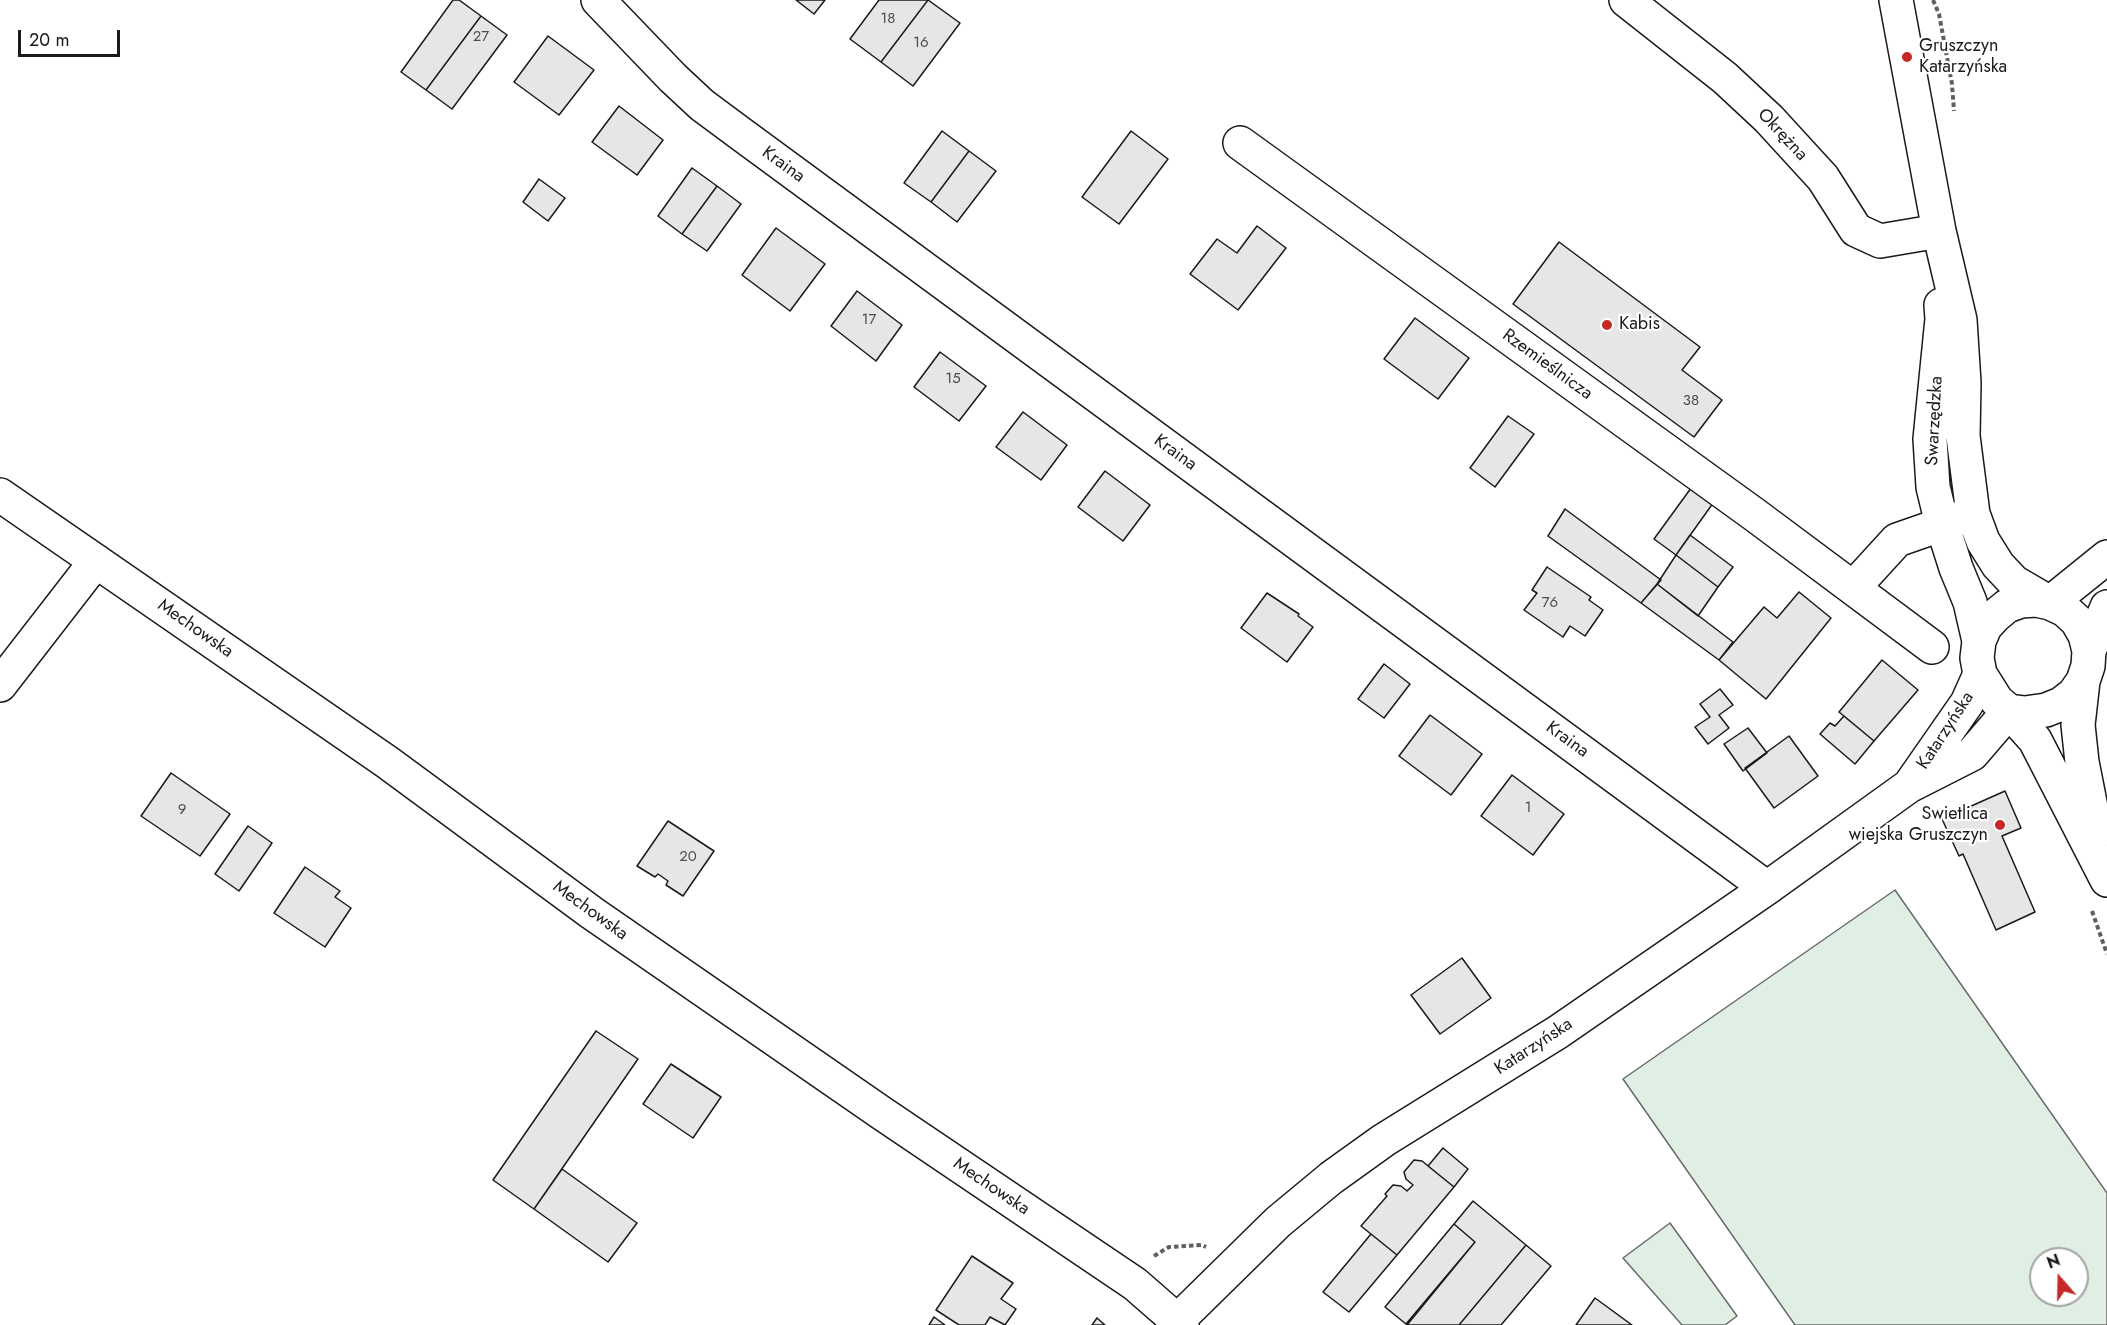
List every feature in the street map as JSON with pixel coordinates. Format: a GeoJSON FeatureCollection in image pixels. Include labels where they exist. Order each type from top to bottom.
{"type":"FeatureCollection","features":[{"type":"Feature","properties":{"kind":"street","name":"Kraina"},"geometry":{"type":"LineString","coordinates":[[598,0],[673,78],[702,105],[737,132],[1767,888]]}},
{"type":"Feature","properties":{"kind":"street","name":"Okrężna"},"geometry":{"type":"LineString","coordinates":[[1626,0],[1725,78],[1769,120],[1822,178],[1856,230],[1880,241],[1939,231]]}},
{"type":"Feature","properties":{"kind":"street","name":"Swarzędzka"},"geometry":{"type":"LineString","coordinates":[[1896,0],[1939,231],[1960,320],[1964,383],[1963,436],[1973,514],[1983,541],[1998,565],[2013,582],[2050,603]]}},
{"type":"Feature","properties":{"kind":"street","name":"Rzemieślnicza"},"geometry":{"type":"LineString","coordinates":[[1240,143],[1854,587],[1932,647]]}},
{"type":"Feature","properties":{"kind":"street","name":"Swarzędzka"},"geometry":{"type":"LineString","coordinates":[[1939,231],[1942,319],[1930,439],[1933,487],[1956,568],[1970,602],[1979,641]]}},
{"type":"Feature","properties":{"kind":"street","name":"Mechowska"},"geometry":{"type":"LineString","coordinates":[[0,495],[387,762],[592,913],[1135,1284],[1177,1324]]}},
{"type":"Feature","properties":{"kind":"street"},"geometry":{"type":"LineString","coordinates":[[1854,587],[1898,540],[1973,514]]}},
{"type":"Feature","properties":{"kind":"street"},"geometry":{"type":"LineString","coordinates":[[2050,603],[2107,557]]}},
{"type":"Feature","properties":{"kind":"street"},"geometry":{"type":"LineString","coordinates":[[0,685],[96,561]]}},
{"type":"Feature","properties":{"kind":"street"},"geometry":{"type":"LineString","coordinates":[[2009,711],[2025,713],[2046,710],[2061,704],[2074,694],[2092,666],[2085,635],[2077,621],[2065,610],[2050,603],[2036,600],[2021,601],[2007,606],[1995,616],[1985,627],[1979,641],[1977,658],[1980,674],[1996,701],[2009,711],[2036,740],[2105,874]]}},
{"type":"Feature","properties":{"kind":"street"},"geometry":{"type":"LineString","coordinates":[[2105,874],[2082,762],[2078,725],[2107,607]]}},
{"type":"Feature","properties":{"kind":"street","name":"Katarzyńska"},"geometry":{"type":"LineString","coordinates":[[1909,786],[1967,704],[1980,674]]}},
{"type":"Feature","properties":{"kind":"street","name":"Katarzyńska"},"geometry":{"type":"LineString","coordinates":[[1177,1324],[1278,1222],[1331,1178],[1384,1140],[1558,1032],[1767,888],[1909,786],[1972,754],[2009,711]]}},
{"type":"Feature","properties":{"kind":"green space"},"geometry":{"type":"Polygon","coordinates":[[[1895,890],[2107,1193],[2107,1325],[1795,1325],[1623,1079],[1895,890]]]}},
{"type":"Feature","properties":{"kind":"green space"},"geometry":{"type":"Polygon","coordinates":[[[1670,1223],[1737,1316],[1725,1325],[1682,1325],[1623,1258],[1670,1223]]]}},
{"type":"Feature","properties":{"kind":"building"},"geometry":{"type":"Polygon","coordinates":[[[453,0],[459,0],[481,16],[426,90],[401,72],[453,0]]]}},
{"type":"Feature","properties":{"kind":"building"},"geometry":{"type":"Polygon","coordinates":[[[796,0],[825,0],[814,14],[796,0]]]}},
{"type":"Feature","properties":{"kind":"building"},"geometry":{"type":"Polygon","coordinates":[[[879,0],[928,0],[881,62],[850,39],[879,0]]]}},
{"type":"Feature","properties":{"kind":"building"},"geometry":{"type":"Polygon","coordinates":[[[928,0],[960,23],[913,86],[881,62],[928,0]]]}},
{"type":"Feature","properties":{"kind":"building"},"geometry":{"type":"Polygon","coordinates":[[[481,16],[507,35],[452,109],[426,90],[481,16]]]}},
{"type":"Feature","properties":{"kind":"building"},"geometry":{"type":"Polygon","coordinates":[[[548,36],[594,70],[559,115],[514,82],[548,36]]]}},
{"type":"Feature","properties":{"kind":"building"},"geometry":{"type":"Polygon","coordinates":[[[619,106],[663,140],[637,175],[592,142],[619,106]]]}},
{"type":"Feature","properties":{"kind":"building"},"geometry":{"type":"Polygon","coordinates":[[[942,131],[969,151],[931,202],[904,183],[942,131]]]}},
{"type":"Feature","properties":{"kind":"building"},"geometry":{"type":"Polygon","coordinates":[[[1131,131],[1168,159],[1119,224],[1082,197],[1131,131]]]}},
{"type":"Feature","properties":{"kind":"building"},"geometry":{"type":"Polygon","coordinates":[[[969,151],[996,171],[957,222],[931,202],[969,151]]]}},
{"type":"Feature","properties":{"kind":"building"},"geometry":{"type":"Polygon","coordinates":[[[692,168],[717,186],[682,234],[658,216],[692,168]]]}},
{"type":"Feature","properties":{"kind":"building"},"geometry":{"type":"Polygon","coordinates":[[[539,179],[565,198],[548,221],[523,202],[539,179]]]}},
{"type":"Feature","properties":{"kind":"building"},"geometry":{"type":"Polygon","coordinates":[[[717,186],[741,204],[707,251],[682,234],[717,186]]]}},
{"type":"Feature","properties":{"kind":"building"},"geometry":{"type":"Polygon","coordinates":[[[1257,226],[1286,248],[1238,310],[1190,274],[1217,239],[1237,253],[1257,226]]]}},
{"type":"Feature","properties":{"kind":"building"},"geometry":{"type":"Polygon","coordinates":[[[776,228],[825,264],[790,311],[742,275],[776,228]]]}},
{"type":"Feature","properties":{"kind":"building","name":"Kabis"},"geometry":{"type":"Polygon","coordinates":[[[1559,242],[1700,347],[1682,370],[1722,400],[1694,437],[1513,304],[1559,242]]]}},
{"type":"Feature","properties":{"kind":"building"},"geometry":{"type":"Polygon","coordinates":[[[857,291],[902,325],[876,361],[831,326],[857,291]]]}},
{"type":"Feature","properties":{"kind":"building"},"geometry":{"type":"Polygon","coordinates":[[[1415,318],[1469,358],[1438,399],[1384,359],[1415,318]]]}},
{"type":"Feature","properties":{"kind":"building"},"geometry":{"type":"Polygon","coordinates":[[[940,352],[986,386],[959,421],[914,387],[940,352]]]}},
{"type":"Feature","properties":{"kind":"building"},"geometry":{"type":"Polygon","coordinates":[[[1023,412],[1067,445],[1041,480],[996,447],[1023,412]]]}},
{"type":"Feature","properties":{"kind":"building"},"geometry":{"type":"Polygon","coordinates":[[[1508,416],[1534,434],[1495,487],[1470,468],[1508,416]]]}},
{"type":"Feature","properties":{"kind":"building"},"geometry":{"type":"Polygon","coordinates":[[[1105,471],[1150,505],[1123,541],[1078,507],[1105,471]]]}},
{"type":"Feature","properties":{"kind":"building"},"geometry":{"type":"Polygon","coordinates":[[[1694,484],[1716,499],[1676,555],[1654,539],[1694,484]]]}},
{"type":"Feature","properties":{"kind":"building"},"geometry":{"type":"Polygon","coordinates":[[[1565,509],[1661,580],[1641,603],[1548,536],[1565,509]]]}},
{"type":"Feature","properties":{"kind":"building"},"geometry":{"type":"Polygon","coordinates":[[[1690,535],[1733,567],[1718,587],[1676,555],[1690,535]]]}},
{"type":"Feature","properties":{"kind":"building"},"geometry":{"type":"Polygon","coordinates":[[[1676,555],[1718,587],[1698,616],[1657,584],[1676,555]]]}},
{"type":"Feature","properties":{"kind":"building"},"geometry":{"type":"Polygon","coordinates":[[[1547,567],[1591,597],[1589,600],[1603,610],[1585,636],[1570,626],[1563,637],[1524,610],[1537,593],[1532,590],[1547,567]]]}},
{"type":"Feature","properties":{"kind":"building"},"geometry":{"type":"Polygon","coordinates":[[[1657,584],[1733,642],[1719,660],[1641,603],[1657,584]]]}},
{"type":"Feature","properties":{"kind":"building"},"geometry":{"type":"Polygon","coordinates":[[[1799,592],[1831,618],[1766,699],[1719,660],[1764,607],[1777,618],[1799,592]]]}},
{"type":"Feature","properties":{"kind":"building"},"geometry":{"type":"Polygon","coordinates":[[[1267,593],[1299,614],[1298,616],[1313,627],[1287,662],[1241,628],[1267,593]]]}},
{"type":"Feature","properties":{"kind":"building"},"geometry":{"type":"Polygon","coordinates":[[[1882,660],[1918,690],[1874,741],[1839,712],[1882,660]]]}},
{"type":"Feature","properties":{"kind":"building"},"geometry":{"type":"Polygon","coordinates":[[[1384,664],[1410,684],[1384,718],[1358,699],[1384,664]]]}},
{"type":"Feature","properties":{"kind":"building"},"geometry":{"type":"Polygon","coordinates":[[[1720,689],[1733,705],[1719,715],[1729,728],[1708,744],[1695,727],[1710,717],[1700,704],[1720,689]]]}},
{"type":"Feature","properties":{"kind":"building"},"geometry":{"type":"Polygon","coordinates":[[[1430,715],[1482,754],[1451,795],[1399,756],[1430,715]]]}},
{"type":"Feature","properties":{"kind":"building"},"geometry":{"type":"Polygon","coordinates":[[[1844,716],[1874,741],[1855,764],[1820,734],[1830,723],[1835,726],[1844,716]]]}},
{"type":"Feature","properties":{"kind":"building"},"geometry":{"type":"Polygon","coordinates":[[[1748,728],[1767,753],[1743,771],[1724,744],[1748,728]]]}},
{"type":"Feature","properties":{"kind":"building"},"geometry":{"type":"Polygon","coordinates":[[[1789,736],[1818,776],[1774,808],[1745,768],[1789,736]]]}},
{"type":"Feature","properties":{"kind":"building"},"geometry":{"type":"Polygon","coordinates":[[[171,773],[230,814],[200,856],[141,816],[171,773]]]}},
{"type":"Feature","properties":{"kind":"building"},"geometry":{"type":"Polygon","coordinates":[[[1512,775],[1564,814],[1533,855],[1481,816],[1512,775]]]}},
{"type":"Feature","properties":{"kind":"building"},"geometry":{"type":"Polygon","coordinates":[[[2005,791],[2021,828],[2002,836],[2035,912],[1996,930],[1963,854],[1959,856],[1942,819],[2005,791]]]}},
{"type":"Feature","properties":{"kind":"building"},"geometry":{"type":"Polygon","coordinates":[[[668,821],[714,851],[683,896],[666,885],[668,881],[658,874],[655,877],[637,866],[668,821]]]}},
{"type":"Feature","properties":{"kind":"building"},"geometry":{"type":"Polygon","coordinates":[[[248,826],[272,843],[239,891],[215,874],[248,826]]]}},
{"type":"Feature","properties":{"kind":"building"},"geometry":{"type":"Polygon","coordinates":[[[305,867],[340,891],[335,897],[351,908],[325,947],[274,913],[305,867]]]}},
{"type":"Feature","properties":{"kind":"building"},"geometry":{"type":"Polygon","coordinates":[[[1462,958],[1491,998],[1440,1034],[1411,995],[1462,958]]]}},
{"type":"Feature","properties":{"kind":"building"},"geometry":{"type":"Polygon","coordinates":[[[596,1031],[638,1059],[534,1209],[493,1180],[596,1031]]]}},
{"type":"Feature","properties":{"kind":"building"},"geometry":{"type":"Polygon","coordinates":[[[671,1064],[721,1097],[693,1138],[643,1104],[671,1064]]]}},
{"type":"Feature","properties":{"kind":"building"},"geometry":{"type":"Polygon","coordinates":[[[1443,1148],[1468,1169],[1454,1187],[1428,1166],[1443,1148]]]}},
{"type":"Feature","properties":{"kind":"building"},"geometry":{"type":"Polygon","coordinates":[[[1414,1160],[1422,1161],[1454,1187],[1397,1255],[1361,1226],[1387,1196],[1385,1194],[1393,1185],[1401,1186],[1407,1191],[1413,1185],[1406,1179],[1404,1172],[1414,1160]]]}},
{"type":"Feature","properties":{"kind":"building"},"geometry":{"type":"Polygon","coordinates":[[[562,1169],[637,1223],[608,1262],[534,1209],[562,1169]]]}},
{"type":"Feature","properties":{"kind":"building"},"geometry":{"type":"Polygon","coordinates":[[[1473,1201],[1526,1245],[1459,1325],[1407,1325],[1475,1242],[1454,1224],[1473,1201]]]}},
{"type":"Feature","properties":{"kind":"building"},"geometry":{"type":"Polygon","coordinates":[[[1454,1224],[1475,1242],[1406,1324],[1385,1307],[1454,1224]]]}},
{"type":"Feature","properties":{"kind":"building"},"geometry":{"type":"Polygon","coordinates":[[[1371,1234],[1397,1255],[1349,1312],[1323,1292],[1371,1234]]]}},
{"type":"Feature","properties":{"kind":"building"},"geometry":{"type":"Polygon","coordinates":[[[1526,1245],[1551,1266],[1501,1325],[1459,1325],[1526,1245]]]}},
{"type":"Feature","properties":{"kind":"building"},"geometry":{"type":"Polygon","coordinates":[[[972,1256],[1013,1283],[1001,1299],[1016,1309],[1005,1325],[990,1317],[985,1325],[959,1325],[936,1310],[972,1256]]]}},
{"type":"Feature","properties":{"kind":"building"},"geometry":{"type":"Polygon","coordinates":[[[1595,1298],[1632,1325],[1576,1325],[1595,1298]]]}},
{"type":"Feature","properties":{"kind":"building"},"geometry":{"type":"Polygon","coordinates":[[[934,1317],[945,1325],[929,1325],[934,1317]]]}},
{"type":"Feature","properties":{"kind":"building"},"geometry":{"type":"Polygon","coordinates":[[[1097,1318],[1105,1325],[1092,1325],[1097,1318]]]}},
{"type":"Feature","properties":{"kind":"place","name":"Gruszczyn Katarzyńska"},"geometry":{"type":"Point","coordinates":[1907,57]}},
{"type":"Feature","properties":{"kind":"place","name":"Kabis"},"geometry":{"type":"Point","coordinates":[1607,325]}},
{"type":"Feature","properties":{"kind":"place","name":"Swietlica wiejska Gruszczyn"},"geometry":{"type":"Point","coordinates":[2000,825]}}]}
